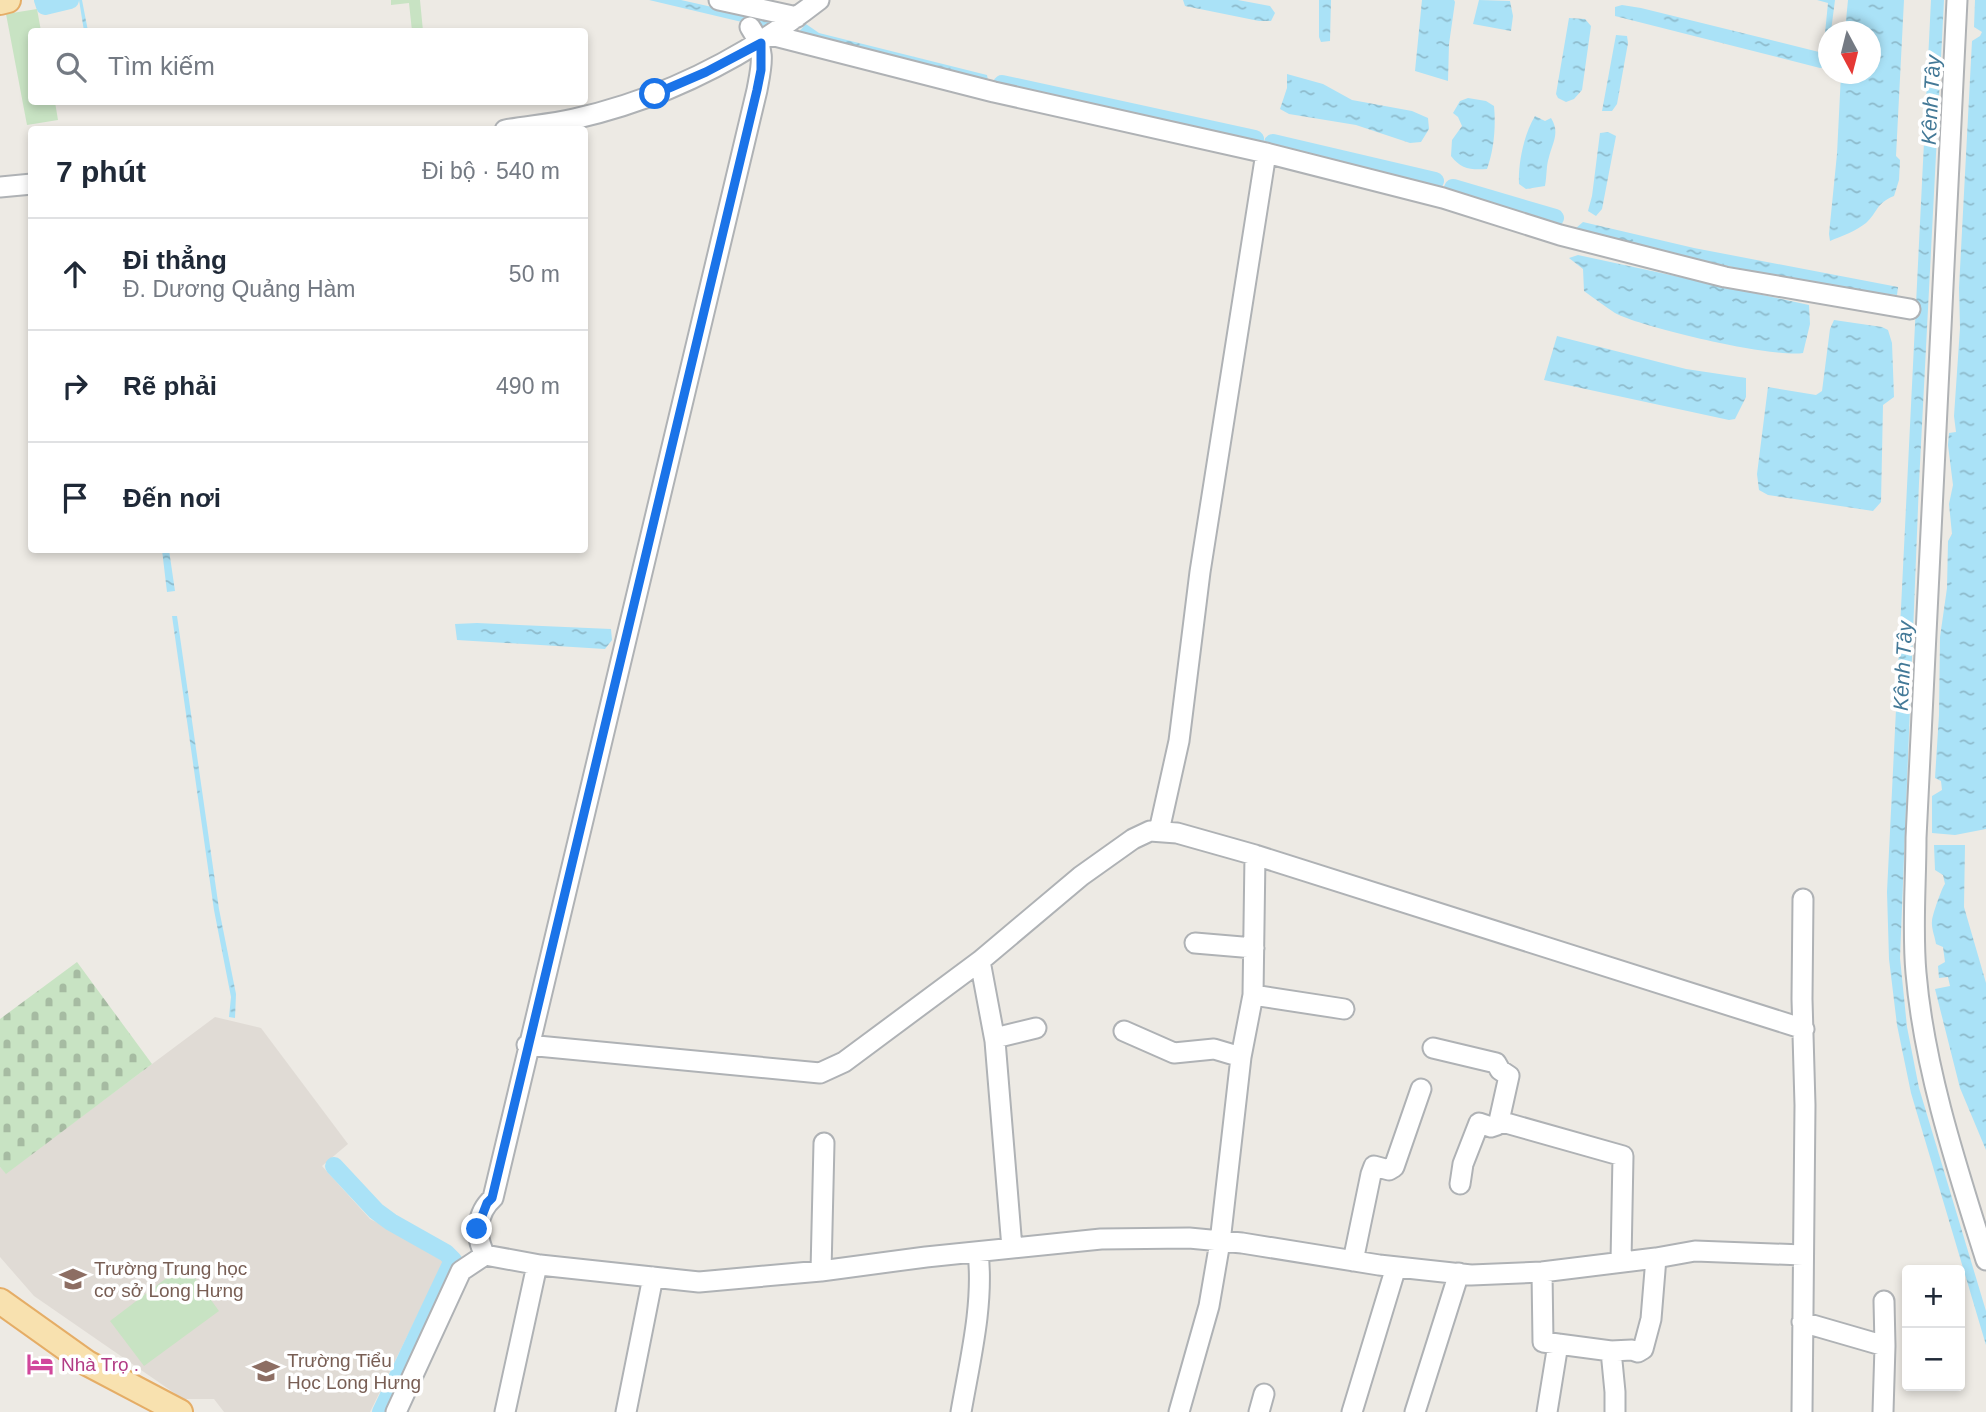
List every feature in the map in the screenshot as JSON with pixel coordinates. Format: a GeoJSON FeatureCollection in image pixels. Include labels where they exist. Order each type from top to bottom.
{"type":"FeatureCollection","features":[{"type":"Feature","properties":{"kind":"main road"},"geometry":{"type":"LineString","coordinates":[[0,2],[8,0]]}},
{"type":"Feature","properties":{"kind":"main road"},"geometry":{"type":"LineString","coordinates":[[0,1301],[87,1363],[180,1412]]}},
{"type":"Feature","properties":{"kind":"street"},"geometry":{"type":"LineString","coordinates":[[719,0],[797,17]]}},
{"type":"Feature","properties":{"kind":"street"},"geometry":{"type":"LineString","coordinates":[[530,126],[575,119],[655,94],[706,72],[760,35],[797,17],[819,0]]}},
{"type":"Feature","properties":{"kind":"street"},"geometry":{"type":"LineString","coordinates":[[1957,0],[1916,838],[1916,971],[1924,1037],[1959,1174],[1986,1259]]}},
{"type":"Feature","properties":{"kind":"street"},"geometry":{"type":"LineString","coordinates":[[760,35],[994,92],[1266,153],[1443,198],[1560,235],[1724,277],[1910,309]]}},
{"type":"Feature","properties":{"kind":"street"},"geometry":{"type":"LineString","coordinates":[[485,1255],[478,1242],[477,1229],[487,1203],[492,1198],[757,90],[761,70],[760,35]]}},
{"type":"Feature","properties":{"kind":"street"},"geometry":{"type":"LineString","coordinates":[[1159,831],[1179,741],[1200,572],[1266,153]]}},
{"type":"Feature","properties":{"kind":"street"},"geometry":{"type":"LineString","coordinates":[[0,187],[28,184]]}},
{"type":"Feature","properties":{"kind":"street"},"geometry":{"type":"LineString","coordinates":[[527,1045],[820,1073],[844,1062],[980,961],[1081,876],[1133,839],[1150,831],[1177,833],[1255,855],[1804,1029]]}},
{"type":"Feature","properties":{"kind":"street"},"geometry":{"type":"LineString","coordinates":[[1178,1412],[1209,1306],[1220,1242],[1241,1057],[1254,995],[1255,855]]}},
{"type":"Feature","properties":{"kind":"street"},"geometry":{"type":"LineString","coordinates":[[1802,1412],[1805,1105],[1803,899]]}},
{"type":"Feature","properties":{"kind":"street"},"geometry":{"type":"LineString","coordinates":[[1195,943],[1254,948]]}},
{"type":"Feature","properties":{"kind":"street"},"geometry":{"type":"LineString","coordinates":[[980,961],[995,1038],[1012,1248]]}},
{"type":"Feature","properties":{"kind":"street"},"geometry":{"type":"LineString","coordinates":[[1254,995],[1344,1009]]}},
{"type":"Feature","properties":{"kind":"street"},"geometry":{"type":"LineString","coordinates":[[995,1038],[1036,1028]]}},
{"type":"Feature","properties":{"kind":"street"},"geometry":{"type":"LineString","coordinates":[[1124,1031],[1174,1053],[1214,1049],[1241,1057]]}},
{"type":"Feature","properties":{"kind":"street"},"geometry":{"type":"LineString","coordinates":[[1433,1048],[1496,1063],[1500,1070],[1509,1076],[1499,1121],[1491,1127],[1479,1123],[1463,1164],[1461,1184]]}},
{"type":"Feature","properties":{"kind":"street"},"geometry":{"type":"LineString","coordinates":[[1353,1261],[1374,1166],[1389,1170],[1394,1167],[1421,1089]]}},
{"type":"Feature","properties":{"kind":"street"},"geometry":{"type":"LineString","coordinates":[[1499,1121],[1623,1156],[1621,1261]]}},
{"type":"Feature","properties":{"kind":"street"},"geometry":{"type":"LineString","coordinates":[[821,1270],[824,1143]]}},
{"type":"Feature","properties":{"kind":"street"},"geometry":{"type":"LineString","coordinates":[[396,1412],[461,1271],[485,1255],[537,1265],[699,1282],[1101,1239],[1189,1238],[1242,1243],[1353,1261],[1471,1275],[1542,1272],[1695,1251],[1803,1255]]}},
{"type":"Feature","properties":{"kind":"street"},"geometry":{"type":"LineString","coordinates":[[961,1412],[976,1324],[981,1271],[978,1252]]}},
{"type":"Feature","properties":{"kind":"street"},"geometry":{"type":"LineString","coordinates":[[1542,1272],[1543,1342],[1638,1352],[1643,1349],[1651,1320],[1656,1258]]}},
{"type":"Feature","properties":{"kind":"street"},"geometry":{"type":"LineString","coordinates":[[505,1412],[537,1265]]}},
{"type":"Feature","properties":{"kind":"street"},"geometry":{"type":"LineString","coordinates":[[1352,1412],[1396,1267]]}},
{"type":"Feature","properties":{"kind":"street"},"geometry":{"type":"LineString","coordinates":[[1415,1412],[1460,1273]]}},
{"type":"Feature","properties":{"kind":"street"},"geometry":{"type":"LineString","coordinates":[[626,1412],[653,1278]]}},
{"type":"Feature","properties":{"kind":"street"},"geometry":{"type":"LineString","coordinates":[[1883,1412],[1884,1301]]}},
{"type":"Feature","properties":{"kind":"street"},"geometry":{"type":"LineString","coordinates":[[1802,1322],[1885,1346]]}},
{"type":"Feature","properties":{"kind":"street"},"geometry":{"type":"LineString","coordinates":[[1547,1412],[1559,1344]]}},
{"type":"Feature","properties":{"kind":"street"},"geometry":{"type":"LineString","coordinates":[[1611,1350],[1615,1412]]}},
{"type":"Feature","properties":{"kind":"shaded area"},"geometry":{"type":"Polygon","coordinates":[[[215,1017],[261,1028],[348,1144],[322,1166],[370,1219],[446,1257],[370,1412],[224,1412],[214,1399],[183,1399],[34,1296],[0,1257],[0,1167],[6,1173],[215,1017]]]}},
{"type":"Feature","properties":{"kind":"green space"},"geometry":{"type":"Polygon","coordinates":[[[391,0],[420,0],[423,28],[412,28],[409,3],[391,5],[391,0]]]}},
{"type":"Feature","properties":{"kind":"green space"},"geometry":{"type":"Polygon","coordinates":[[[37,9],[40,28],[28,28],[28,105],[56,105],[58,120],[27,125],[6,14],[37,9]]]}},
{"type":"Feature","properties":{"kind":"green space"},"geometry":{"type":"Polygon","coordinates":[[[77,962],[152,1064],[6,1174],[0,1167],[0,1019],[77,962]]]}},
{"type":"Feature","properties":{"kind":"green space"},"geometry":{"type":"Polygon","coordinates":[[[185,1264],[219,1311],[144,1366],[110,1321],[185,1264]]]}},
{"type":"Feature","properties":{"kind":"water"},"geometry":{"type":"Polygon","coordinates":[[[79,0],[45,10],[42,5],[79,0]]]}},
{"type":"Feature","properties":{"kind":"water"},"geometry":{"type":"Polygon","coordinates":[[[79,0],[82,0],[87,28],[84,28],[79,0]]]}},
{"type":"Feature","properties":{"kind":"water"},"geometry":{"type":"Polygon","coordinates":[[[649,0],[681,0],[774,21],[771,29],[649,0]]]}},
{"type":"Feature","properties":{"kind":"water"},"geometry":{"type":"Polygon","coordinates":[[[1183,0],[1238,0],[1270,6],[1275,13],[1271,21],[1259,21],[1185,6],[1183,0]]]}},
{"type":"Feature","properties":{"kind":"water"},"geometry":{"type":"Polygon","coordinates":[[[1319,0],[1331,0],[1330,41],[1321,42],[1319,37],[1319,0]]]}},
{"type":"Feature","properties":{"kind":"water"},"geometry":{"type":"Polygon","coordinates":[[[1422,0],[1455,2],[1449,44],[1448,81],[1415,71],[1422,0]]]}},
{"type":"Feature","properties":{"kind":"water"},"geometry":{"type":"Polygon","coordinates":[[[1479,0],[1510,1],[1513,16],[1511,31],[1473,24],[1479,0]]]}},
{"type":"Feature","properties":{"kind":"water"},"geometry":{"type":"Polygon","coordinates":[[[1817,0],[1835,0],[1832,21],[1826,21],[1828,3],[1817,0]]]}},
{"type":"Feature","properties":{"kind":"water"},"geometry":{"type":"Polygon","coordinates":[[[1848,0],[1904,0],[1896,156],[1900,160],[1899,180],[1894,196],[1880,205],[1866,223],[1830,241],[1840,84],[1881,84],[1881,21],[1846,21],[1848,0]]]}},
{"type":"Feature","properties":{"kind":"water","name":"Kênh Tây"},"geometry":{"type":"Polygon","coordinates":[[[1931,0],[1944,0],[1919,483],[1900,958],[1907,1027],[1919,1088],[1986,1311],[1986,1345],[1965,1274],[1965,1265],[1962,1265],[1911,1093],[1897,1025],[1889,959],[1887,892],[1931,0]]]}},
{"type":"Feature","properties":{"kind":"water"},"geometry":{"type":"Polygon","coordinates":[[[1975,0],[1986,0],[1986,829],[1955,835],[1932,833],[1932,796],[1942,790],[1941,781],[1935,778],[1940,637],[1947,588],[1948,541],[1952,534],[1949,504],[1953,485],[1948,445],[1949,433],[1956,432],[1954,416],[1960,328],[1959,288],[1972,41],[1982,32],[1974,27],[1975,0]]]}},
{"type":"Feature","properties":{"kind":"water"},"geometry":{"type":"Polygon","coordinates":[[[1622,5],[1818,52],[1818,67],[1615,16],[1615,7],[1622,5]]]}},
{"type":"Feature","properties":{"kind":"water"},"geometry":{"type":"Polygon","coordinates":[[[1569,18],[1585,19],[1591,26],[1582,90],[1574,99],[1566,102],[1556,94],[1569,18]]]}},
{"type":"Feature","properties":{"kind":"water"},"geometry":{"type":"Polygon","coordinates":[[[806,24],[819,33],[987,75],[988,80],[985,83],[795,36],[806,24]]]}},
{"type":"Feature","properties":{"kind":"water"},"geometry":{"type":"Polygon","coordinates":[[[1616,35],[1627,36],[1628,43],[1617,104],[1612,111],[1602,111],[1616,35]]]}},
{"type":"Feature","properties":{"kind":"water"},"geometry":{"type":"Polygon","coordinates":[[[1287,74],[1323,84],[1352,100],[1412,111],[1428,118],[1429,129],[1421,142],[1410,143],[1356,125],[1289,114],[1280,109],[1287,88],[1287,74]]]}},
{"type":"Feature","properties":{"kind":"water"},"geometry":{"type":"Polygon","coordinates":[[[1468,98],[1486,101],[1494,106],[1494,138],[1487,169],[1466,168],[1451,156],[1452,140],[1462,126],[1453,113],[1460,101],[1468,98]]]}},
{"type":"Feature","properties":{"kind":"water"},"geometry":{"type":"Polygon","coordinates":[[[1535,116],[1545,121],[1551,118],[1555,137],[1548,160],[1545,186],[1526,189],[1519,184],[1522,149],[1535,116]]]}},
{"type":"Feature","properties":{"kind":"water"},"geometry":{"type":"Polygon","coordinates":[[[1608,132],[1616,136],[1602,209],[1596,216],[1588,211],[1600,133],[1608,132]]]}},
{"type":"Feature","properties":{"kind":"water"},"geometry":{"type":"Polygon","coordinates":[[[1583,222],[1694,248],[1898,287],[1897,295],[1775,276],[1575,229],[1583,222]]]}},
{"type":"Feature","properties":{"kind":"water"},"geometry":{"type":"Polygon","coordinates":[[[1578,255],[1809,305],[1810,324],[1803,353],[1765,351],[1708,340],[1652,326],[1615,313],[1584,291],[1583,269],[1569,258],[1578,255]]]}},
{"type":"Feature","properties":{"kind":"water"},"geometry":{"type":"Polygon","coordinates":[[[1834,320],[1882,327],[1888,330],[1892,343],[1894,397],[1883,405],[1881,502],[1873,511],[1768,495],[1759,490],[1757,474],[1768,387],[1816,395],[1822,391],[1830,329],[1834,320]]]}},
{"type":"Feature","properties":{"kind":"water"},"geometry":{"type":"Polygon","coordinates":[[[1557,336],[1686,369],[1746,378],[1746,397],[1735,419],[1729,420],[1544,380],[1557,336]]]}},
{"type":"Feature","properties":{"kind":"water"},"geometry":{"type":"Polygon","coordinates":[[[162,553],[169,553],[175,591],[167,592],[162,553]]]}},
{"type":"Feature","properties":{"kind":"water"},"geometry":{"type":"Polygon","coordinates":[[[172,616],[177,616],[219,909],[236,994],[235,1018],[229,1017],[231,997],[214,910],[172,616]]]}},
{"type":"Feature","properties":{"kind":"water"},"geometry":{"type":"Polygon","coordinates":[[[455,624],[611,629],[612,640],[605,649],[457,640],[455,624]]]}},
{"type":"Feature","properties":{"kind":"water"},"geometry":{"type":"Polygon","coordinates":[[[1934,845],[1965,845],[1964,907],[1986,983],[1986,1150],[1960,1088],[1935,989],[1950,986],[1948,977],[1939,978],[1938,966],[1945,962],[1943,947],[1936,944],[1932,927],[1935,908],[1945,884],[1943,875],[1935,870],[1934,845]]]}},
{"type":"Feature","properties":{"kind":"waterway"},"geometry":{"type":"LineString","coordinates":[[43,0],[45,6],[70,0]]}},
{"type":"Feature","properties":{"kind":"waterway"},"geometry":{"type":"LineString","coordinates":[[1002,84],[1255,139]]}},
{"type":"Feature","properties":{"kind":"waterway"},"geometry":{"type":"LineString","coordinates":[[1273,143],[1435,181]]}},
{"type":"Feature","properties":{"kind":"waterway"},"geometry":{"type":"LineString","coordinates":[[1453,188],[1555,218]]}},
{"type":"Feature","properties":{"kind":"waterway"},"geometry":{"type":"LineString","coordinates":[[334,1166],[376,1211],[446,1253],[453,1260],[381,1412]]}},
{"type":"Feature","properties":{"kind":"place","name":"Trường Trung học cơ sở Long Hưng"},"geometry":{"type":"Point","coordinates":[73,1279]}},
{"type":"Feature","properties":{"kind":"place","name":"Nhà Trọ ."},"geometry":{"type":"Point","coordinates":[40,1364]}},
{"type":"Feature","properties":{"kind":"place","name":"Trường Tiểu Học Long Hưng"},"geometry":{"type":"Point","coordinates":[266,1371]}},
{"type":"Feature","properties":{"kind":"route"},"geometry":{"type":"LineString","coordinates":[[477,1229],[487,1203],[492,1198],[514,1109],[527,1045],[757,90],[761,70],[761,43],[706,72],[655,94]]}}]}
